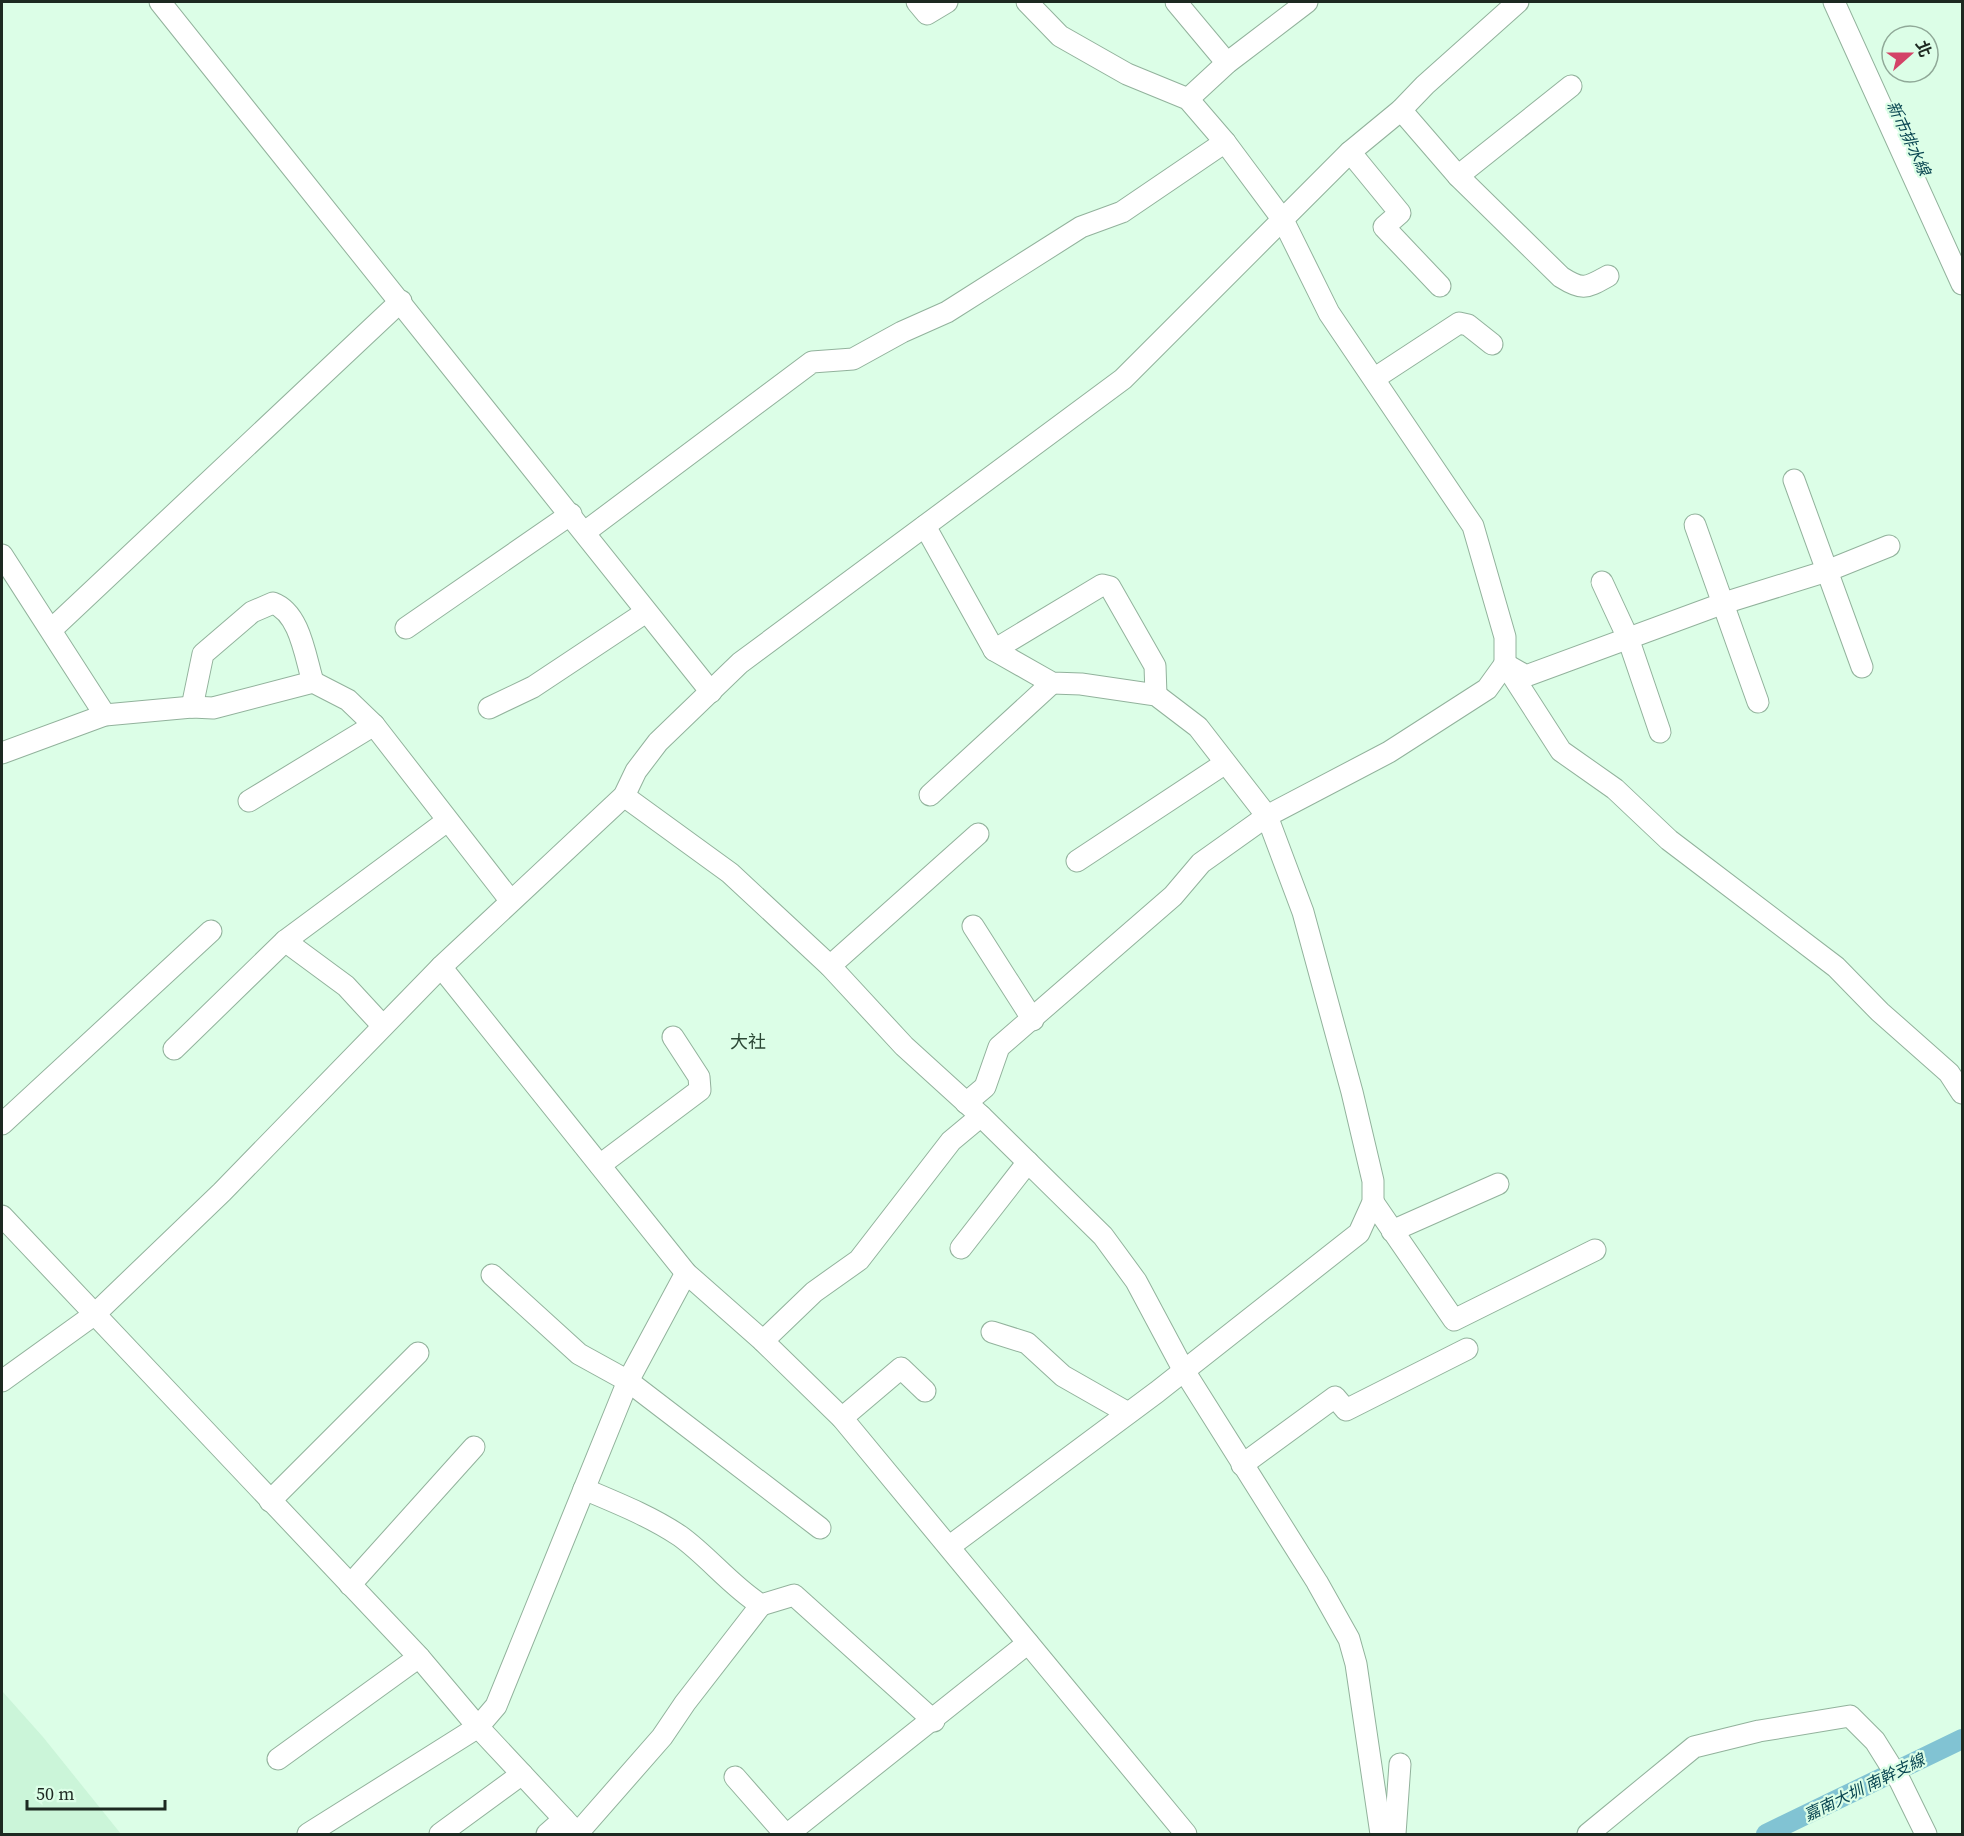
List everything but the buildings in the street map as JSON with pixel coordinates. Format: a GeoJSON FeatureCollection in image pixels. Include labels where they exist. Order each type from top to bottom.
{"type":"FeatureCollection","features":[{"type":"Feature","properties":{"kind":"street"},"geometry":{"type":"LineString","coordinates":[[160,2],[711,692]]}},
{"type":"Feature","properties":{"kind":"street"},"geometry":{"type":"LineString","coordinates":[[917,2],[927,15],[947,2]]}},
{"type":"Feature","properties":{"kind":"street"},"geometry":{"type":"LineString","coordinates":[[763,1341],[814,1292],[858,1260],[974,1109],[985,1087],[999,1047],[1033,1020],[1173,896],[1201,862],[1267,816],[1389,752],[1487,689],[1505,664],[1506,637],[1473,526],[1329,313],[1283,220],[1225,142],[1188,99],[1127,74],[1060,36],[1027,2]]}},
{"type":"Feature","properties":{"kind":"street"},"geometry":{"type":"LineString","coordinates":[[1176,2],[1227,63]]}},
{"type":"Feature","properties":{"kind":"street"},"geometry":{"type":"LineString","coordinates":[[1188,99],[1227,63],[1307,2]]}},
{"type":"Feature","properties":{"kind":"street"},"geometry":{"type":"LineString","coordinates":[[2,1381],[95,1314],[222,1192],[382,1025],[510,900],[624,796],[636,771],[653,749],[740,663],[1123,379],[1350,152],[1401,110],[1425,85],[1518,2]]}},
{"type":"Feature","properties":{"kind":"street"},"geometry":{"type":"LineString","coordinates":[[1834,2],[1962,284]]}},
{"type":"Feature","properties":{"kind":"street"},"geometry":{"type":"LineString","coordinates":[[1458,176],[1571,86]]}},
{"type":"Feature","properties":{"kind":"street"},"geometry":{"type":"LineString","coordinates":[[1401,110],[1458,176],[1561,277],[1577,288],[1587,287],[1608,276]]}},
{"type":"Feature","properties":{"kind":"street"},"geometry":{"type":"LineString","coordinates":[[585,532],[812,362],[853,359],[902,332],[947,312],[1081,227],[1122,212],[1225,142]]}},
{"type":"Feature","properties":{"kind":"street"},"geometry":{"type":"LineString","coordinates":[[1350,152],[1400,213],[1384,227],[1440,286]]}},
{"type":"Feature","properties":{"kind":"street"},"geometry":{"type":"LineString","coordinates":[[52,629],[401,301]]}},
{"type":"Feature","properties":{"kind":"street"},"geometry":{"type":"LineString","coordinates":[[1375,378],[1459,323],[1468,325],[1492,344]]}},
{"type":"Feature","properties":{"kind":"street"},"geometry":{"type":"LineString","coordinates":[[1794,480],[1862,667]]}},
{"type":"Feature","properties":{"kind":"street"},"geometry":{"type":"LineString","coordinates":[[406,628],[571,514]]}},
{"type":"Feature","properties":{"kind":"street"},"geometry":{"type":"LineString","coordinates":[[1695,525],[1758,702]]}},
{"type":"Feature","properties":{"kind":"street"},"geometry":{"type":"LineString","coordinates":[[925,526],[994,650],[1052,684],[1081,684],[1156,695],[1198,726],[1224,764],[1267,816],[1303,912],[1328,999],[1373,1181],[1373,1202],[1359,1233],[1128,1413],[950,1546]]}},
{"type":"Feature","properties":{"kind":"street"},"geometry":{"type":"LineString","coordinates":[[1505,664],[1526,676],[1724,603],[1827,571],[1889,546]]}},
{"type":"Feature","properties":{"kind":"street"},"geometry":{"type":"LineString","coordinates":[[2,555],[52,629],[105,715]]}},
{"type":"Feature","properties":{"kind":"street"},"geometry":{"type":"LineString","coordinates":[[1602,582],[1628,638],[1660,732]]}},
{"type":"Feature","properties":{"kind":"street"},"geometry":{"type":"LineString","coordinates":[[994,650],[1102,585],[1110,587],[1155,666],[1156,695]]}},
{"type":"Feature","properties":{"kind":"street"},"geometry":{"type":"LineString","coordinates":[[192,707],[203,654],[252,612],[273,603],[284,607],[294,621],[313,682]]}},
{"type":"Feature","properties":{"kind":"street"},"geometry":{"type":"LineString","coordinates":[[489,708],[533,687],[646,612]]}},
{"type":"Feature","properties":{"kind":"street"},"geometry":{"type":"LineString","coordinates":[[1505,664],[1561,751],[1615,789],[1669,840],[1836,967],[1880,1012],[1949,1073],[1962,1093]]}},
{"type":"Feature","properties":{"kind":"street"},"geometry":{"type":"LineString","coordinates":[[2,753],[105,715],[192,707],[213,708],[313,682],[348,699],[374,724],[510,900]]}},
{"type":"Feature","properties":{"kind":"street"},"geometry":{"type":"LineString","coordinates":[[930,795],[1052,684]]}},
{"type":"Feature","properties":{"kind":"street"},"geometry":{"type":"LineString","coordinates":[[249,801],[374,724]]}},
{"type":"Feature","properties":{"kind":"street"},"geometry":{"type":"LineString","coordinates":[[1077,861],[1224,764]]}},
{"type":"Feature","properties":{"kind":"street"},"geometry":{"type":"LineString","coordinates":[[624,796],[730,873],[830,966],[904,1046],[974,1109],[1103,1236],[1136,1281],[1183,1369],[1317,1582],[1349,1639],[1356,1664],[1381,1834]]}},
{"type":"Feature","properties":{"kind":"street"},"geometry":{"type":"LineString","coordinates":[[174,1049],[285,941],[447,821]]}},
{"type":"Feature","properties":{"kind":"street"},"geometry":{"type":"LineString","coordinates":[[830,966],[978,834]]}},
{"type":"Feature","properties":{"kind":"street"},"geometry":{"type":"LineString","coordinates":[[973,926],[1033,1020]]}},
{"type":"Feature","properties":{"kind":"street"},"geometry":{"type":"LineString","coordinates":[[2,1124],[210,931]]}},
{"type":"Feature","properties":{"kind":"street"},"geometry":{"type":"LineString","coordinates":[[285,941],[346,986],[382,1025]]}},
{"type":"Feature","properties":{"kind":"street"},"geometry":{"type":"LineString","coordinates":[[441,967],[686,1273],[763,1341],[842,1418],[1186,1834]]}},
{"type":"Feature","properties":{"kind":"street"},"geometry":{"type":"LineString","coordinates":[[600,1165],[700,1090],[699,1077],[673,1037]]}},
{"type":"Feature","properties":{"kind":"street"},"geometry":{"type":"LineString","coordinates":[[961,1248],[1028,1162]]}},
{"type":"Feature","properties":{"kind":"street"},"geometry":{"type":"LineString","coordinates":[[1392,1231],[1498,1185]]}},
{"type":"Feature","properties":{"kind":"street"},"geometry":{"type":"LineString","coordinates":[[1373,1202],[1454,1320],[1594,1250]]}},
{"type":"Feature","properties":{"kind":"street"},"geometry":{"type":"LineString","coordinates":[[2,1216],[419,1657],[477,1727],[573,1829]]}},
{"type":"Feature","properties":{"kind":"street"},"geometry":{"type":"LineString","coordinates":[[308,1834],[477,1727],[496,1706],[628,1382],[686,1273]]}},
{"type":"Feature","properties":{"kind":"street"},"geometry":{"type":"LineString","coordinates":[[492,1275],[579,1354],[628,1382],[820,1528]]}},
{"type":"Feature","properties":{"kind":"street"},"geometry":{"type":"LineString","coordinates":[[992,1332],[1027,1343],[1063,1376],[1128,1413]]}},
{"type":"Feature","properties":{"kind":"street"},"geometry":{"type":"LineString","coordinates":[[1242,1465],[1335,1396],[1346,1410],[1467,1348]]}},
{"type":"Feature","properties":{"kind":"street"},"geometry":{"type":"LineString","coordinates":[[270,1501],[418,1353]]}},
{"type":"Feature","properties":{"kind":"street"},"geometry":{"type":"LineString","coordinates":[[842,1418],[901,1368],[924,1391]]}},
{"type":"Feature","properties":{"kind":"street"},"geometry":{"type":"LineString","coordinates":[[350,1584],[474,1447]]}},
{"type":"Feature","properties":{"kind":"street"},"geometry":{"type":"LineString","coordinates":[[584,1489],[638,1512],[680,1537],[745,1594],[761,1605]]}},
{"type":"Feature","properties":{"kind":"street"},"geometry":{"type":"LineString","coordinates":[[547,1834],[573,1829],[662,1737],[685,1703],[761,1605],[794,1595],[934,1721]]}},
{"type":"Feature","properties":{"kind":"street"},"geometry":{"type":"LineString","coordinates":[[735,1777],[786,1834],[934,1721],[1028,1643]]}},
{"type":"Feature","properties":{"kind":"street"},"geometry":{"type":"LineString","coordinates":[[278,1759],[419,1657]]}},
{"type":"Feature","properties":{"kind":"street"},"geometry":{"type":"LineString","coordinates":[[1588,1834],[1694,1747],[1759,1731],[1850,1716],[1875,1741],[1900,1782],[1926,1834]]}},
{"type":"Feature","properties":{"kind":"street"},"geometry":{"type":"LineString","coordinates":[[1395,1834],[1400,1764]]}},
{"type":"Feature","properties":{"kind":"street"},"geometry":{"type":"LineString","coordinates":[[440,1834],[522,1774]]}},
{"type":"Feature","properties":{"kind":"shaded area"},"geometry":{"type":"Polygon","coordinates":[[[2,1691],[43,1737],[121,1834],[2,1834],[2,1691]]]}},
{"type":"Feature","properties":{"kind":"waterway","name":"嘉南大圳 南幹支線"},"geometry":{"type":"LineString","coordinates":[[1766,1834],[1962,1739]]}},
{"type":"Feature","properties":{"kind":"district","name":"大社"},"geometry":{"type":"Point","coordinates":[748,1041]}},
{"type":"Feature","properties":{"kind":"water label","name":"新市排水線"},"geometry":{"type":"Point","coordinates":[1909,138]}}]}
